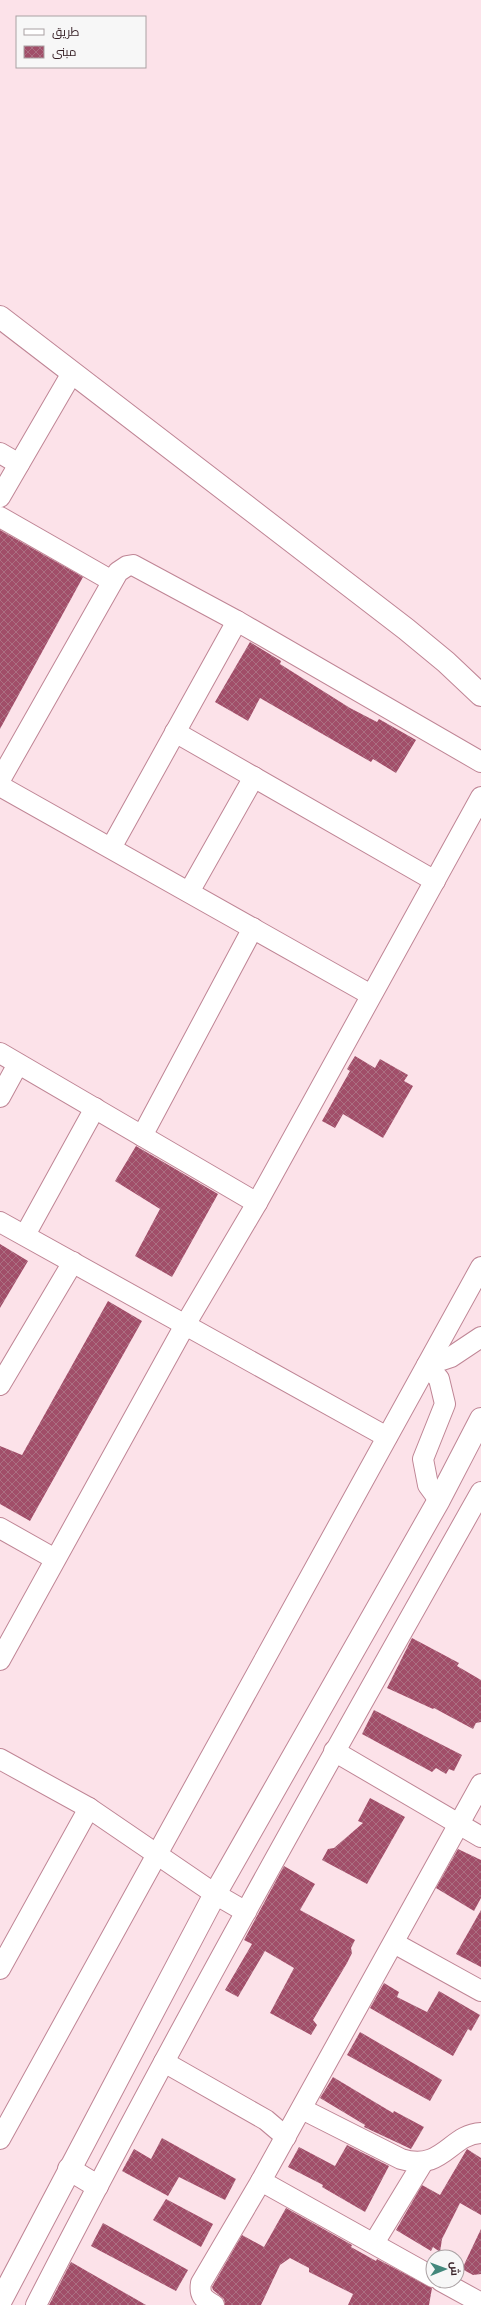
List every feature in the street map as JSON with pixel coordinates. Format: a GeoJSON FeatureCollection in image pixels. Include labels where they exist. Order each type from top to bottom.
{"type":"FeatureCollection","features":[{"type":"Feature","properties":{"kind":"main road"},"geometry":{"type":"LineString","coordinates":[[0,318],[406,629],[446,662],[481,695]]}},
{"type":"Feature","properties":{"kind":"main road"},"geometry":{"type":"LineString","coordinates":[[0,2302],[6,2277],[69,2169],[215,1894],[439,1500],[481,1419]]}},
{"type":"Feature","properties":{"kind":"main road"},"geometry":{"type":"LineString","coordinates":[[69,2169],[97,2186]]}},
{"type":"Feature","properties":{"kind":"street"},"geometry":{"type":"LineString","coordinates":[[0,497],[72,373]]}},
{"type":"Feature","properties":{"kind":"street"},"geometry":{"type":"LineString","coordinates":[[0,453],[19,464]]}},
{"type":"Feature","properties":{"kind":"street"},"geometry":{"type":"LineString","coordinates":[[0,517],[112,581]]}},
{"type":"Feature","properties":{"kind":"street"},"geometry":{"type":"LineString","coordinates":[[0,780],[112,581],[122,568],[127,566],[138,567],[237,620],[481,762]]}},
{"type":"Feature","properties":{"kind":"street"},"geometry":{"type":"LineString","coordinates":[[111,848],[237,620]]}},
{"type":"Feature","properties":{"kind":"street"},"geometry":{"type":"LineString","coordinates":[[175,732],[435,881]]}},
{"type":"Feature","properties":{"kind":"street"},"geometry":{"type":"LineString","coordinates":[[189,892],[254,777]]}},
{"type":"Feature","properties":{"kind":"street"},"geometry":{"type":"LineString","coordinates":[[0,786],[371,995]]}},
{"type":"Feature","properties":{"kind":"street"},"geometry":{"type":"LineString","coordinates":[[0,1660],[185,1325],[257,1203],[481,797]]}},
{"type":"Feature","properties":{"kind":"street"},"geometry":{"type":"LineString","coordinates":[[142,1136],[253,928]]}},
{"type":"Feature","properties":{"kind":"street"},"geometry":{"type":"LineString","coordinates":[[0,1054],[257,1203]]}},
{"type":"Feature","properties":{"kind":"street"},"geometry":{"type":"LineString","coordinates":[[0,1097],[18,1064]]}},
{"type":"Feature","properties":{"kind":"street"},"geometry":{"type":"LineString","coordinates":[[25,1236],[95,1108]]}},
{"type":"Feature","properties":{"kind":"street"},"geometry":{"type":"LineString","coordinates":[[0,1222],[386,1437]]}},
{"type":"Feature","properties":{"kind":"street"},"geometry":{"type":"LineString","coordinates":[[1,1381],[73,1262]]}},
{"type":"Feature","properties":{"kind":"street"},"geometry":{"type":"LineString","coordinates":[[0,2139],[158,1856],[386,1437],[481,1267]]}},
{"type":"Feature","properties":{"kind":"street"},"geometry":{"type":"LineString","coordinates":[[427,1365],[451,1357],[481,1337]]}},
{"type":"Feature","properties":{"kind":"street"},"geometry":{"type":"LineString","coordinates":[[427,1365],[439,1379],[445,1404],[423,1459],[428,1485],[439,1500]]}},
{"type":"Feature","properties":{"kind":"street"},"geometry":{"type":"LineString","coordinates":[[36,2305],[97,2186],[334,1751],[481,1492]]}},
{"type":"Feature","properties":{"kind":"street"},"geometry":{"type":"LineString","coordinates":[[0,1528],[55,1559]]}},
{"type":"Feature","properties":{"kind":"street"},"geometry":{"type":"LineString","coordinates":[[334,1751],[481,1837]]}},
{"type":"Feature","properties":{"kind":"street"},"geometry":{"type":"LineString","coordinates":[[0,1758],[89,1808],[215,1894],[246,1912]]}},
{"type":"Feature","properties":{"kind":"street"},"geometry":{"type":"LineString","coordinates":[[214,2305],[204,2300],[200,2292],[202,2283],[302,2109],[481,1784]]}},
{"type":"Feature","properties":{"kind":"street"},"geometry":{"type":"LineString","coordinates":[[0,1969],[89,1808]]}},
{"type":"Feature","properties":{"kind":"street"},"geometry":{"type":"LineString","coordinates":[[394,1943],[481,1991]]}},
{"type":"Feature","properties":{"kind":"street"},"geometry":{"type":"LineString","coordinates":[[164,2062],[266,2120],[286,2137]]}},
{"type":"Feature","properties":{"kind":"street"},"geometry":{"type":"LineString","coordinates":[[302,2109],[401,2159],[422,2164]]}},
{"type":"Feature","properties":{"kind":"street"},"geometry":{"type":"LineString","coordinates":[[374,2243],[422,2164],[476,2133],[481,2133]]}},
{"type":"Feature","properties":{"kind":"street"},"geometry":{"type":"LineString","coordinates":[[261,2181],[425,2272]]}},
{"type":"Feature","properties":{"kind":"street"},"geometry":{"type":"LineString","coordinates":[[456,2289],[481,2303]]}},
{"type":"Feature","properties":{"kind":"building"},"geometry":{"type":"Polygon","coordinates":[[[0,530],[83,577],[0,729],[0,530]]]}},
{"type":"Feature","properties":{"kind":"building"},"geometry":{"type":"Polygon","coordinates":[[[250,642],[281,661],[280,664],[350,708],[377,722],[379,719],[416,740],[396,773],[373,759],[371,762],[260,698],[248,721],[215,702],[250,642]]]}},
{"type":"Feature","properties":{"kind":"building"},"geometry":{"type":"Polygon","coordinates":[[[355,1056],[375,1068],[380,1059],[408,1075],[404,1081],[413,1086],[383,1138],[343,1114],[335,1128],[322,1121],[350,1071],[347,1069],[355,1056]]]}},
{"type":"Feature","properties":{"kind":"building"},"geometry":{"type":"Polygon","coordinates":[[[136,1146],[218,1194],[172,1277],[135,1256],[160,1209],[115,1181],[136,1146]]]}},
{"type":"Feature","properties":{"kind":"building"},"geometry":{"type":"Polygon","coordinates":[[[0,1244],[28,1261],[0,1308],[0,1244]]]}},
{"type":"Feature","properties":{"kind":"building"},"geometry":{"type":"Polygon","coordinates":[[[108,1301],[142,1321],[30,1521],[0,1504],[0,1446],[22,1455],[108,1301]]]}},
{"type":"Feature","properties":{"kind":"building"},"geometry":{"type":"Polygon","coordinates":[[[412,1638],[459,1663],[457,1666],[481,1680],[481,1722],[476,1723],[473,1729],[434,1708],[433,1709],[387,1688],[412,1638]]]}},
{"type":"Feature","properties":{"kind":"building"},"geometry":{"type":"Polygon","coordinates":[[[374,1710],[462,1755],[454,1771],[449,1769],[446,1774],[436,1768],[432,1772],[362,1734],[374,1710]]]}},
{"type":"Feature","properties":{"kind":"building"},"geometry":{"type":"Polygon","coordinates":[[[370,1798],[405,1817],[367,1884],[322,1860],[328,1849],[334,1848],[363,1823],[358,1821],[370,1798]]]}},
{"type":"Feature","properties":{"kind":"building"},"geometry":{"type":"Polygon","coordinates":[[[458,1849],[481,1860],[481,1898],[474,1911],[436,1888],[458,1849]]]}},
{"type":"Feature","properties":{"kind":"building"},"geometry":{"type":"Polygon","coordinates":[[[284,1866],[315,1884],[300,1910],[355,1940],[351,1948],[352,1953],[347,1963],[313,2020],[317,2025],[311,2035],[270,2013],[294,1968],[265,1951],[238,1997],[225,1990],[252,1944],[244,1940],[284,1866]]]}},
{"type":"Feature","properties":{"kind":"building"},"geometry":{"type":"Polygon","coordinates":[[[481,1910],[481,1967],[456,1954],[481,1910]]]}},
{"type":"Feature","properties":{"kind":"building"},"geometry":{"type":"Polygon","coordinates":[[[384,1983],[399,1992],[397,1997],[427,2012],[439,1991],[480,2015],[471,2031],[468,2029],[453,2056],[370,2008],[384,1983]]]}},
{"type":"Feature","properties":{"kind":"building"},"geometry":{"type":"Polygon","coordinates":[[[360,2032],[442,2080],[430,2101],[347,2055],[360,2032]]]}},
{"type":"Feature","properties":{"kind":"building"},"geometry":{"type":"Polygon","coordinates":[[[333,2077],[393,2113],[394,2111],[424,2127],[411,2149],[364,2127],[365,2125],[320,2098],[333,2077]]]}},
{"type":"Feature","properties":{"kind":"building"},"geometry":{"type":"Polygon","coordinates":[[[162,2138],[236,2179],[225,2200],[179,2177],[168,2196],[122,2171],[134,2149],[151,2159],[162,2138]]]}},
{"type":"Feature","properties":{"kind":"building"},"geometry":{"type":"Polygon","coordinates":[[[347,2145],[389,2166],[365,2212],[322,2187],[323,2185],[288,2167],[299,2147],[335,2166],[347,2145]]]}},
{"type":"Feature","properties":{"kind":"building"},"geometry":{"type":"Polygon","coordinates":[[[467,2149],[481,2158],[481,2215],[460,2203],[442,2239],[440,2249],[436,2249],[433,2247],[432,2249],[428,2249],[396,2230],[422,2185],[440,2195],[467,2149]]]}},
{"type":"Feature","properties":{"kind":"building"},"geometry":{"type":"Polygon","coordinates":[[[166,2199],[213,2224],[201,2247],[153,2220],[166,2199]]]}},
{"type":"Feature","properties":{"kind":"building"},"geometry":{"type":"Polygon","coordinates":[[[286,2208],[352,2245],[351,2247],[376,2261],[377,2259],[425,2284],[425,2289],[432,2289],[429,2305],[348,2305],[353,2294],[309,2272],[309,2268],[290,2258],[280,2265],[261,2305],[225,2305],[224,2299],[213,2290],[212,2287],[242,2235],[264,2247],[286,2208]]]}},
{"type":"Feature","properties":{"kind":"building"},"geometry":{"type":"Polygon","coordinates":[[[103,2223],[188,2270],[176,2291],[91,2246],[103,2223]]]}},
{"type":"Feature","properties":{"kind":"building"},"geometry":{"type":"Polygon","coordinates":[[[481,2229],[481,2274],[473,2275],[465,2271],[465,2263],[481,2229]]]}},
{"type":"Feature","properties":{"kind":"building"},"geometry":{"type":"Polygon","coordinates":[[[71,2262],[146,2305],[49,2305],[71,2262]]]}}]}
